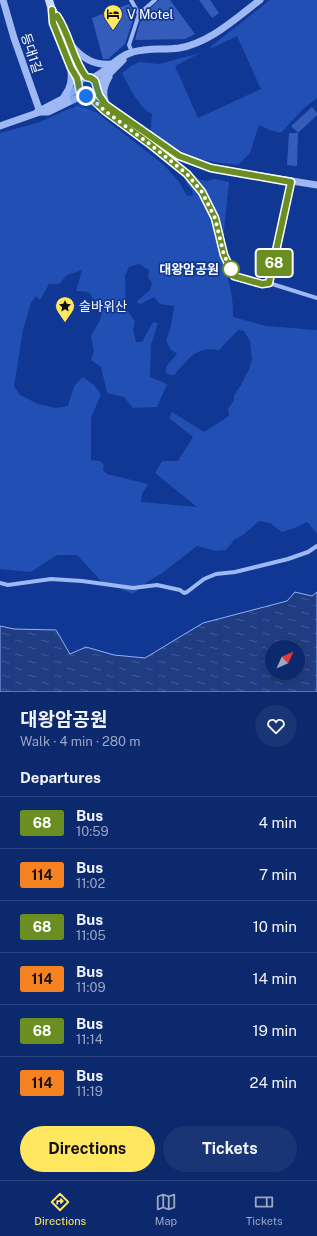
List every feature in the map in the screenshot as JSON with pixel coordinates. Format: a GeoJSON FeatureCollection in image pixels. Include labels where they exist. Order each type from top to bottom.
{"type":"FeatureCollection","features":[{"type":"Feature","properties":{"kind":"main road"},"geometry":{"type":"LineString","coordinates":[[49,0],[52,10]]}},
{"type":"Feature","properties":{"kind":"street","name":"등대1길"},"geometry":{"type":"LineString","coordinates":[[4,0],[38,112]]}},
{"type":"Feature","properties":{"kind":"street"},"geometry":{"type":"LineString","coordinates":[[131,0],[139,14]]}},
{"type":"Feature","properties":{"kind":"street"},"geometry":{"type":"LineString","coordinates":[[129,54],[129,45],[139,14],[155,0]]}},
{"type":"Feature","properties":{"kind":"street"},"geometry":{"type":"LineString","coordinates":[[38,112],[48,112],[86,96],[93,95],[119,58],[129,54],[180,48],[193,44],[213,34],[260,0]]}},
{"type":"Feature","properties":{"kind":"street"},"geometry":{"type":"LineString","coordinates":[[52,10],[61,23],[75,60],[89,78],[96,82],[100,98],[106,105],[179,156],[211,168],[317,185]]}},
{"type":"Feature","properties":{"kind":"street"},"geometry":{"type":"LineString","coordinates":[[52,10],[53,23],[79,86],[80,92],[163,154],[187,174],[202,192],[215,218],[224,255],[234,276],[262,284],[269,283],[317,298]]}},
{"type":"Feature","properties":{"kind":"street"},"geometry":{"type":"LineString","coordinates":[[68,43],[87,60],[112,68]]}},
{"type":"Feature","properties":{"kind":"street"},"geometry":{"type":"LineString","coordinates":[[62,99],[72,82],[71,68]]}},
{"type":"Feature","properties":{"kind":"street"},"geometry":{"type":"LineString","coordinates":[[0,126],[38,112],[62,99],[79,86],[82,79],[97,76],[112,68]]}},
{"type":"Feature","properties":{"kind":"street"},"geometry":{"type":"LineString","coordinates":[[106,105],[103,92],[104,85],[112,68]]}},
{"type":"Feature","properties":{"kind":"street"},"geometry":{"type":"LineString","coordinates":[[269,283],[291,182]]}},
{"type":"Feature","properties":{"kind":"street"},"geometry":{"type":"LineString","coordinates":[[0,583],[8,585],[51,579],[82,581],[132,588],[157,585],[180,590],[184,593],[216,574],[235,572],[288,558],[308,552],[317,546]]}},
{"type":"Feature","properties":{"kind":"shaded area"},"geometry":{"type":"Polygon","coordinates":[[[270,0],[317,0],[317,98],[304,108],[281,133],[259,125],[250,153],[238,165],[211,161],[176,152],[166,147],[150,135],[152,114],[139,102],[122,73],[139,62],[159,64],[200,53],[175,66],[198,118],[261,89],[237,36],[212,48],[210,47],[270,0]]]}},
{"type":"Feature","properties":{"kind":"shaded area"},"geometry":{"type":"Polygon","coordinates":[[[78,106],[96,112],[164,165],[180,183],[187,196],[193,195],[192,190],[186,183],[187,180],[191,178],[207,181],[215,179],[229,182],[223,241],[218,245],[231,290],[233,317],[266,326],[317,330],[317,533],[307,522],[282,532],[270,523],[259,521],[243,535],[234,540],[226,550],[217,551],[197,546],[133,594],[101,581],[77,555],[57,555],[31,572],[0,569],[0,133],[37,123],[78,106]],[[139,264],[129,267],[125,276],[126,309],[135,321],[133,330],[136,342],[142,342],[153,322],[158,323],[151,345],[150,377],[167,384],[157,407],[133,408],[124,397],[107,393],[101,367],[91,360],[94,351],[91,336],[100,320],[104,305],[93,299],[89,292],[76,291],[82,270],[67,275],[59,284],[49,284],[40,300],[36,296],[31,303],[23,330],[14,386],[20,395],[38,404],[56,408],[68,406],[74,386],[83,377],[94,385],[101,394],[91,418],[91,460],[100,461],[104,465],[103,470],[107,474],[148,484],[142,494],[141,502],[197,507],[155,473],[162,461],[178,461],[193,437],[169,418],[172,412],[204,432],[229,416],[228,409],[249,369],[252,359],[250,341],[244,331],[238,330],[219,350],[211,349],[198,352],[193,355],[174,375],[167,374],[167,365],[177,353],[171,350],[166,341],[171,326],[174,306],[160,304],[154,297],[139,305],[137,301],[150,290],[152,283],[148,277],[149,270],[139,264]]]}},
{"type":"Feature","properties":{"kind":"water"},"geometry":{"type":"Polygon","coordinates":[[[295,592],[312,596],[317,592],[317,692],[0,692],[0,626],[14,629],[56,630],[70,654],[86,647],[114,655],[145,658],[203,623],[287,601],[295,592]]]}},
{"type":"Feature","properties":{"kind":"building"},"geometry":{"type":"Polygon","coordinates":[[[159,0],[170,0],[195,34],[185,39],[136,40],[135,39],[142,16],[159,0]]]}},
{"type":"Feature","properties":{"kind":"building"},"geometry":{"type":"Polygon","coordinates":[[[199,0],[210,0],[219,13],[212,18],[199,0]]]}},
{"type":"Feature","properties":{"kind":"building","name":"V Motel"},"geometry":{"type":"Polygon","coordinates":[[[129,4],[135,14],[125,44],[108,59],[103,59],[92,18],[129,4]]]}},
{"type":"Feature","properties":{"kind":"building"},"geometry":{"type":"Polygon","coordinates":[[[312,107],[317,115],[298,133],[291,126],[312,107]]]}},
{"type":"Feature","properties":{"kind":"building"},"geometry":{"type":"Polygon","coordinates":[[[289,133],[298,133],[297,166],[287,165],[289,133]]]}},
{"type":"Feature","properties":{"kind":"bus line","name":"68"},"geometry":{"type":"LineString","coordinates":[[52,10],[53,23],[71,68],[77,78],[81,93],[85,96],[89,96],[105,111],[127,126],[187,174],[202,192],[215,218],[224,255],[234,276],[262,284],[269,283],[291,182],[211,168],[179,156],[141,131],[106,105],[103,101],[99,95],[94,79],[86,77],[75,60],[57,16]]}},
{"type":"Feature","properties":{"kind":"place","name":"V Motel"},"geometry":{"type":"Point","coordinates":[113,31]}},
{"type":"Feature","properties":{"kind":"place","name":"대왕암공원"},"geometry":{"type":"Point","coordinates":[231,269]}},
{"type":"Feature","properties":{"kind":"place","name":"술바위산"},"geometry":{"type":"Point","coordinates":[65,323]}},
{"type":"Feature","properties":{"kind":"route"},"geometry":{"type":"LineString","coordinates":[[86,96],[89,96],[105,111],[127,126],[187,174],[202,192],[215,218],[224,255],[231,269]]}}]}
